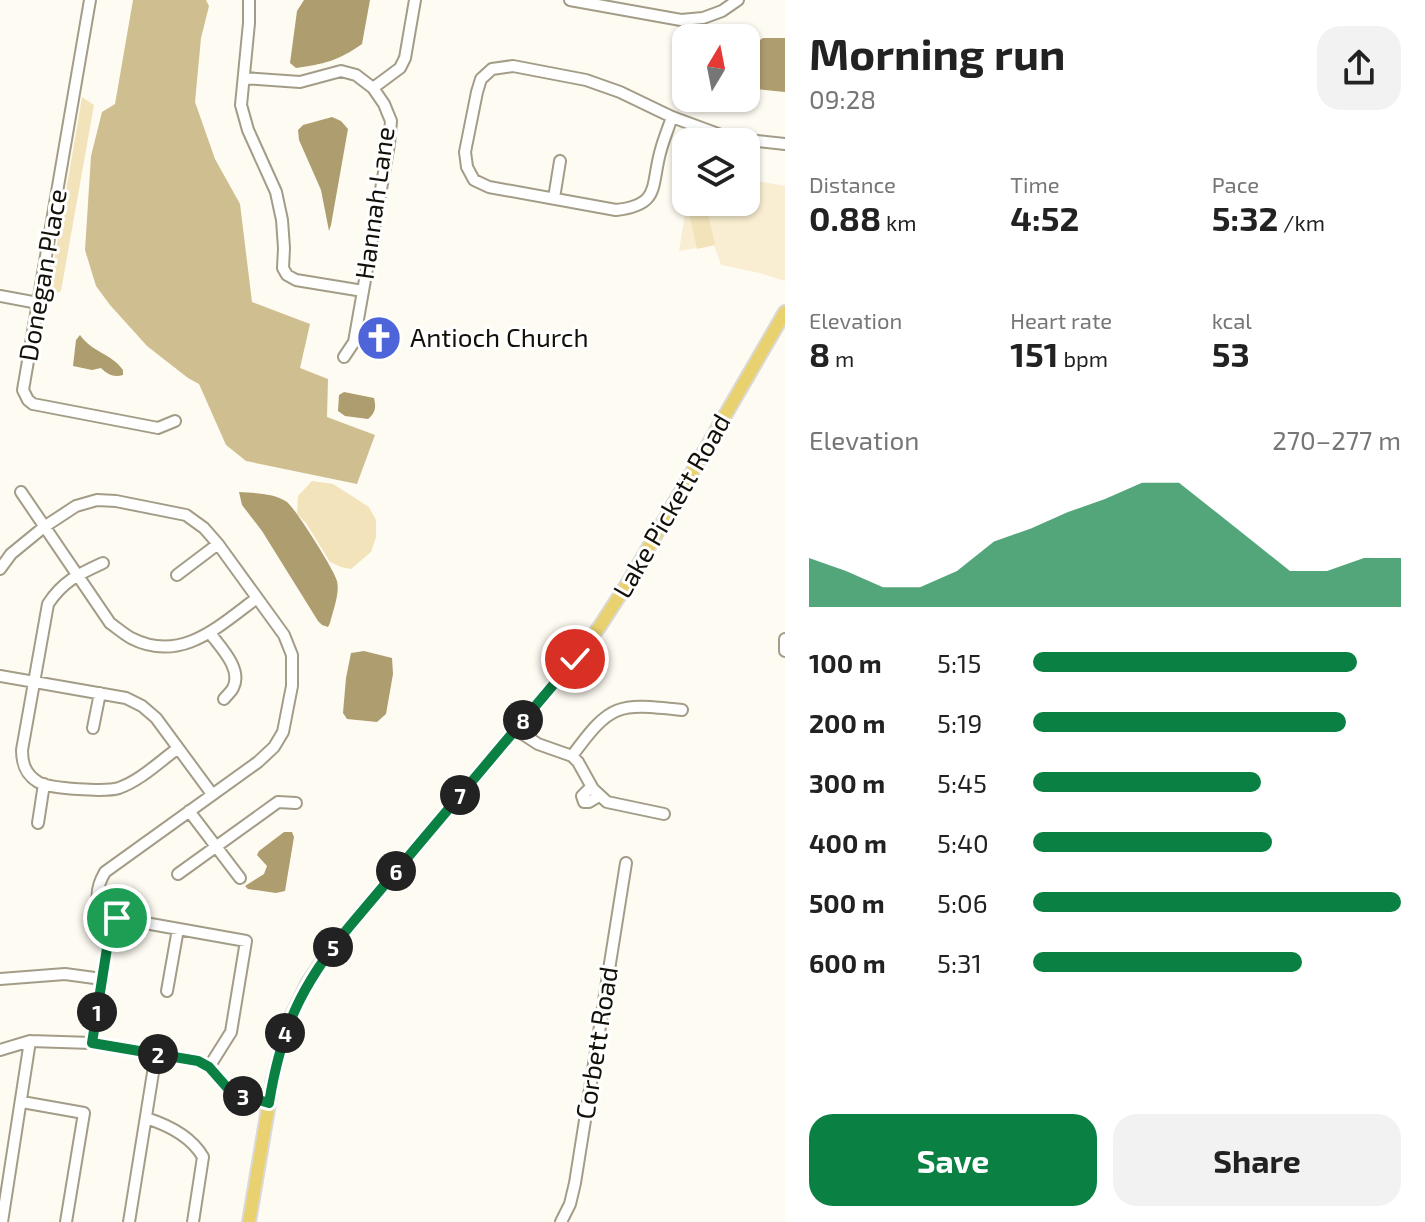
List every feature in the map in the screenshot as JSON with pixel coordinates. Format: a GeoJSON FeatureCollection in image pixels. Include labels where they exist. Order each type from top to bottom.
{"type":"FeatureCollection","features":[{"type":"Feature","properties":{"kind":"main road","name":"Lake Pickett Road"},"geometry":{"type":"LineString","coordinates":[[249,1222],[283,1040],[301,995],[349,927],[586,645],[613,606],[785,312]]}},
{"type":"Feature","properties":{"kind":"street","name":"Donegan Place"},"geometry":{"type":"LineString","coordinates":[[90,0],[23,390],[33,404],[158,428],[175,421]]}},
{"type":"Feature","properties":{"kind":"street"},"geometry":{"type":"LineString","coordinates":[[249,0],[241,105],[248,130],[276,192],[282,220],[283,268],[287,275],[296,280],[363,291]]}},
{"type":"Feature","properties":{"kind":"street"},"geometry":{"type":"LineString","coordinates":[[373,88],[400,68],[405,58],[415,0]]}},
{"type":"Feature","properties":{"kind":"street"},"geometry":{"type":"LineString","coordinates":[[570,0],[681,20],[703,18],[722,11],[738,0]]}},
{"type":"Feature","properties":{"kind":"street"},"geometry":{"type":"LineString","coordinates":[[643,13],[647,0]]}},
{"type":"Feature","properties":{"kind":"street"},"geometry":{"type":"LineString","coordinates":[[672,117],[654,185],[647,198],[634,208],[616,210],[489,187],[474,180],[467,167],[465,152],[481,79],[492,69],[513,66],[586,80],[729,138],[785,144]]}},
{"type":"Feature","properties":{"kind":"street","name":"Hannah Lane"},"geometry":{"type":"LineString","coordinates":[[244,78],[300,82],[341,71],[356,75],[373,88],[391,121],[354,342],[344,357]]}},
{"type":"Feature","properties":{"kind":"street"},"geometry":{"type":"LineString","coordinates":[[554,198],[560,161]]}},
{"type":"Feature","properties":{"kind":"street"},"geometry":{"type":"LineString","coordinates":[[0,296],[38,303]]}},
{"type":"Feature","properties":{"kind":"street"},"geometry":{"type":"LineString","coordinates":[[21,492],[110,623],[129,637],[147,645],[174,647],[210,633],[257,598]]}},
{"type":"Feature","properties":{"kind":"street"},"geometry":{"type":"LineString","coordinates":[[0,569],[11,554],[76,506],[97,500],[116,501],[186,515],[204,528],[218,544],[284,635],[292,655],[292,686],[287,718],[274,747],[258,762],[105,872],[98,885],[98,905],[111,923]]}},
{"type":"Feature","properties":{"kind":"street"},"geometry":{"type":"LineString","coordinates":[[177,575],[218,544]]}},
{"type":"Feature","properties":{"kind":"street"},"geometry":{"type":"LineString","coordinates":[[103,563],[57,589],[48,604],[22,763],[39,783],[103,791],[133,781],[177,749]]}},
{"type":"Feature","properties":{"kind":"street"},"geometry":{"type":"LineString","coordinates":[[210,633],[231,662],[236,677],[233,688],[224,699]]}},
{"type":"Feature","properties":{"kind":"street"},"geometry":{"type":"LineString","coordinates":[[785,639],[785,651]]}},
{"type":"Feature","properties":{"kind":"street"},"geometry":{"type":"LineString","coordinates":[[0,676],[126,698],[142,706],[156,718],[212,794]]}},
{"type":"Feature","properties":{"kind":"street"},"geometry":{"type":"LineString","coordinates":[[93,728],[100,693]]}},
{"type":"Feature","properties":{"kind":"street"},"geometry":{"type":"LineString","coordinates":[[572,756],[603,717],[621,708],[641,706],[682,710]]}},
{"type":"Feature","properties":{"kind":"street"},"geometry":{"type":"LineString","coordinates":[[515,729],[538,744],[572,756],[591,787],[611,804],[664,814]]}},
{"type":"Feature","properties":{"kind":"street"},"geometry":{"type":"LineString","coordinates":[[38,823],[44,784]]}},
{"type":"Feature","properties":{"kind":"street"},"geometry":{"type":"LineString","coordinates":[[178,874],[278,802],[296,803]]}},
{"type":"Feature","properties":{"kind":"street"},"geometry":{"type":"LineString","coordinates":[[189,811],[240,878]]}},
{"type":"Feature","properties":{"kind":"street","name":"Corbett Road"},"geometry":{"type":"LineString","coordinates":[[561,1222],[575,1183],[626,863]]}},
{"type":"Feature","properties":{"kind":"street"},"geometry":{"type":"LineString","coordinates":[[92,1043],[111,923],[117,918],[246,941],[231,1032],[209,1067]]}},
{"type":"Feature","properties":{"kind":"street"},"geometry":{"type":"LineString","coordinates":[[167,991],[178,929]]}},
{"type":"Feature","properties":{"kind":"street"},"geometry":{"type":"LineString","coordinates":[[0,979],[65,974],[102,979]]}},
{"type":"Feature","properties":{"kind":"street"},"geometry":{"type":"LineString","coordinates":[[0,1050],[30,1041],[92,1043],[198,1061],[209,1067],[231,1092],[269,1103]]}},
{"type":"Feature","properties":{"kind":"street"},"geometry":{"type":"LineString","coordinates":[[2,1222],[30,1041]]}},
{"type":"Feature","properties":{"kind":"street"},"geometry":{"type":"LineString","coordinates":[[129,1222],[156,1054]]}},
{"type":"Feature","properties":{"kind":"street"},"geometry":{"type":"LineString","coordinates":[[22,1102],[84,1113],[66,1222]]}},
{"type":"Feature","properties":{"kind":"street"},"geometry":{"type":"LineString","coordinates":[[146,1118],[186,1137],[203,1157],[193,1222]]}},
{"type":"Feature","properties":{"kind":"shaded area"},"geometry":{"type":"Polygon","coordinates":[[[133,0],[206,0],[209,6],[201,38],[195,102],[215,159],[240,204],[252,302],[310,324],[300,368],[328,379],[327,417],[375,435],[357,484],[246,461],[226,445],[199,384],[147,346],[96,286],[85,250],[91,156],[102,112],[115,104],[133,0]]]}},
{"type":"Feature","properties":{"kind":"shaded area"},"geometry":{"type":"Polygon","coordinates":[[[304,0],[370,0],[362,44],[330,61],[296,68],[290,63],[297,11],[304,0]]]}},
{"type":"Feature","properties":{"kind":"shaded area"},"geometry":{"type":"Polygon","coordinates":[[[785,38],[785,92],[760,89],[760,40],[785,38]]]}},
{"type":"Feature","properties":{"kind":"shaded area"},"geometry":{"type":"Polygon","coordinates":[[[82,97],[94,105],[61,291],[48,297],[82,97]]]}},
{"type":"Feature","properties":{"kind":"shaded area"},"geometry":{"type":"Polygon","coordinates":[[[332,117],[348,129],[329,231],[321,190],[299,140],[298,130],[303,125],[332,117]]]}},
{"type":"Feature","properties":{"kind":"shaded area"},"geometry":{"type":"Polygon","coordinates":[[[760,182],[785,186],[785,281],[721,265],[714,245],[679,251],[685,216],[760,216],[760,182]]]}},
{"type":"Feature","properties":{"kind":"shaded area"},"geometry":{"type":"Polygon","coordinates":[[[690,216],[709,216],[715,245],[697,249],[690,216]]]}},
{"type":"Feature","properties":{"kind":"shaded area"},"geometry":{"type":"Polygon","coordinates":[[[80,335],[118,364],[123,375],[111,375],[101,368],[92,370],[73,366],[76,340],[80,335]]]}},
{"type":"Feature","properties":{"kind":"shaded area"},"geometry":{"type":"Polygon","coordinates":[[[344,392],[374,398],[375,409],[368,419],[345,416],[338,411],[339,395],[344,392]]]}},
{"type":"Feature","properties":{"kind":"shaded area"},"geometry":{"type":"Polygon","coordinates":[[[312,481],[333,484],[369,507],[376,520],[376,537],[371,552],[351,569],[330,562],[297,514],[298,496],[312,481]]]}},
{"type":"Feature","properties":{"kind":"shaded area"},"geometry":{"type":"Polygon","coordinates":[[[239,492],[282,499],[306,527],[337,581],[337,596],[328,627],[318,621],[262,531],[242,505],[239,492]]]}},
{"type":"Feature","properties":{"kind":"shaded area"},"geometry":{"type":"Polygon","coordinates":[[[364,651],[392,658],[393,674],[386,714],[377,722],[347,719],[343,713],[351,653],[364,651]]]}},
{"type":"Feature","properties":{"kind":"shaded area"},"geometry":{"type":"Polygon","coordinates":[[[284,832],[292,832],[294,837],[285,891],[276,893],[248,889],[245,886],[264,874],[267,866],[257,855],[259,851],[284,832]]]}},
{"type":"Feature","properties":{"kind":"place","name":"Antioch Church"},"geometry":{"type":"Point","coordinates":[379,338]}},
{"type":"Feature","properties":{"kind":"route"},"geometry":{"type":"LineString","coordinates":[[117,918],[111,923],[92,1043],[198,1061],[209,1067],[231,1092],[269,1103],[291,1017],[329,951],[575,659]]}}]}
